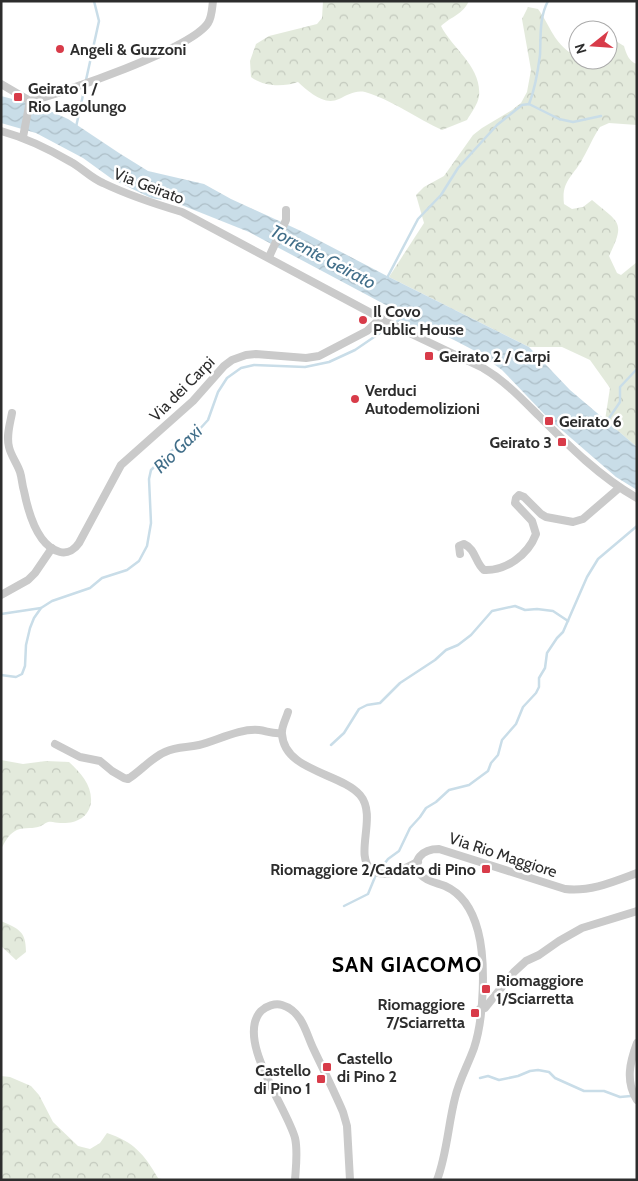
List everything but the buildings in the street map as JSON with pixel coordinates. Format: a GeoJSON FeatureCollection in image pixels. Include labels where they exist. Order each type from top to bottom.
{"type":"FeatureCollection","features":[{"type":"Feature","properties":{"kind":"street"},"geometry":{"type":"LineString","coordinates":[[30,102],[156,56],[202,30],[209,23],[213,1]]}},
{"type":"Feature","properties":{"kind":"street"},"geometry":{"type":"LineString","coordinates":[[1,84],[30,102]]}},
{"type":"Feature","properties":{"kind":"street"},"geometry":{"type":"LineString","coordinates":[[23,134],[30,102]]}},
{"type":"Feature","properties":{"kind":"street","name":"Via Geirato"},"geometry":{"type":"LineString","coordinates":[[1,132],[23,134],[72,162],[101,182],[147,201],[182,212],[400,329],[496,375],[512,388],[569,446],[619,488],[637,498]]}},
{"type":"Feature","properties":{"kind":"street"},"geometry":{"type":"LineString","coordinates":[[269,257],[286,220],[286,210]]}},
{"type":"Feature","properties":{"kind":"street","name":"Via dei Carpi"},"geometry":{"type":"LineString","coordinates":[[52,548],[64,552],[76,548],[121,464],[193,401],[224,366],[232,360],[256,354],[306,358],[318,356],[367,331],[383,319]]}},
{"type":"Feature","properties":{"kind":"street"},"geometry":{"type":"LineString","coordinates":[[1,595],[28,580],[52,548],[43,540],[36,528],[25,497],[21,474],[9,448],[8,437],[12,413]]}},
{"type":"Feature","properties":{"kind":"street"},"geometry":{"type":"LineString","coordinates":[[460,554],[459,546],[468,545],[484,570],[500,569],[517,560],[536,534],[532,521],[516,505],[515,500],[520,495],[546,517],[573,522],[582,519],[619,488]]}},
{"type":"Feature","properties":{"kind":"street"},"geometry":{"type":"LineString","coordinates":[[55,744],[80,757],[100,761],[112,771],[128,779],[155,757],[166,751],[184,746],[201,745],[225,736],[258,730],[281,733],[288,712]]}},
{"type":"Feature","properties":{"kind":"street","name":"Via Rio Maggiore"},"geometry":{"type":"LineString","coordinates":[[281,733],[284,743],[297,760],[305,766],[348,786],[360,795],[366,808],[367,829],[364,856],[369,867],[374,871],[384,874],[392,873],[418,862],[424,852],[430,849],[439,849],[576,891],[608,884],[637,874]]}},
{"type":"Feature","properties":{"kind":"street"},"geometry":{"type":"LineString","coordinates":[[418,862],[422,876],[446,886],[465,902],[475,922],[482,954],[483,972],[476,1039],[455,1098],[437,1180]]}},
{"type":"Feature","properties":{"kind":"street"},"geometry":{"type":"LineString","coordinates":[[480,1009],[485,1008],[526,960],[540,955],[559,941],[582,928],[637,911]]}},
{"type":"Feature","properties":{"kind":"street"},"geometry":{"type":"LineString","coordinates":[[295,1180],[296,1150],[294,1138],[288,1120],[264,1072],[254,1034],[255,1020],[260,1012],[276,1004],[290,1010],[302,1023],[343,1112],[347,1126],[350,1180]]}},
{"type":"Feature","properties":{"kind":"street"},"geometry":{"type":"LineString","coordinates":[[627,1100],[636,1098],[630,1082],[630,1067],[637,1043]]}},
{"type":"Feature","properties":{"kind":"green space"},"geometry":{"type":"Polygon","coordinates":[[[323,1],[469,1],[460,12],[441,26],[471,67],[479,86],[479,96],[476,105],[467,120],[442,130],[384,99],[365,92],[355,92],[333,101],[328,101],[317,97],[298,82],[274,85],[262,83],[251,77],[250,61],[256,44],[269,36],[317,24],[322,18],[323,1]]]}},
{"type":"Feature","properties":{"kind":"green space"},"geometry":{"type":"Polygon","coordinates":[[[528,7],[538,9],[555,37],[568,51],[568,70],[618,70],[618,42],[624,46],[630,59],[637,64],[637,125],[609,123],[600,127],[566,184],[564,204],[572,209],[583,207],[592,200],[614,219],[618,229],[609,256],[617,273],[621,275],[637,262],[637,447],[605,420],[610,388],[590,360],[562,347],[529,347],[389,277],[424,223],[416,195],[424,187],[444,176],[473,135],[521,103],[527,92],[531,70],[522,19],[528,7]]]}},
{"type":"Feature","properties":{"kind":"green space"},"geometry":{"type":"Polygon","coordinates":[[[1,760],[23,764],[46,761],[69,762],[88,785],[91,796],[90,808],[84,816],[76,821],[47,822],[38,827],[17,830],[9,837],[1,849],[1,760]]]}},
{"type":"Feature","properties":{"kind":"green space"},"geometry":{"type":"Polygon","coordinates":[[[1,921],[17,929],[25,939],[26,952],[16,960],[1,946],[1,921]]]}},
{"type":"Feature","properties":{"kind":"green space"},"geometry":{"type":"Polygon","coordinates":[[[1,1076],[10,1077],[31,1086],[39,1095],[53,1122],[78,1146],[90,1149],[100,1143],[107,1133],[131,1145],[148,1162],[158,1178],[165,1180],[1,1180],[1,1076]]]}},
{"type":"Feature","properties":{"kind":"water","name":"Torrente Geirato"},"geometry":{"type":"Polygon","coordinates":[[[1,96],[39,106],[68,119],[148,171],[204,184],[529,347],[570,390],[637,447],[637,490],[616,477],[549,419],[502,370],[477,352],[441,334],[413,328],[396,317],[397,311],[249,232],[174,202],[151,198],[112,179],[83,158],[36,133],[1,123],[1,96]]]}},
{"type":"Feature","properties":{"kind":"waterway"},"geometry":{"type":"LineString","coordinates":[[86,80],[99,21],[94,1]]}},
{"type":"Feature","properties":{"kind":"waterway"},"geometry":{"type":"LineString","coordinates":[[529,104],[535,86],[540,55],[542,21],[548,1]]}},
{"type":"Feature","properties":{"kind":"waterway"},"geometry":{"type":"LineString","coordinates":[[76,127],[85,86]]}},
{"type":"Feature","properties":{"kind":"waterway"},"geometry":{"type":"LineString","coordinates":[[387,278],[418,219],[441,195],[458,168],[497,125],[522,105],[529,104],[559,119],[573,122],[601,116]]}},
{"type":"Feature","properties":{"kind":"waterway","name":"Rio Gaxi"},"geometry":{"type":"LineString","coordinates":[[1,675],[16,677],[22,674],[25,666],[26,645],[30,628],[41,608],[52,601],[90,588],[102,578],[127,570],[139,561],[147,546],[151,523],[149,479],[151,470],[170,452],[197,432],[208,420],[218,392],[227,378],[241,368],[254,365],[305,367],[329,362],[355,350],[402,318]]}},
{"type":"Feature","properties":{"kind":"waterway"},"geometry":{"type":"LineString","coordinates":[[605,424],[620,402],[620,387],[637,369]]}},
{"type":"Feature","properties":{"kind":"waterway"},"geometry":{"type":"LineString","coordinates":[[382,867],[388,859],[399,851],[410,828],[426,808],[449,790],[469,785],[488,771],[491,763],[498,755],[502,740],[516,724],[523,707],[536,693],[539,687],[539,678],[545,668],[547,653],[563,632],[587,577],[598,559],[637,526]]}},
{"type":"Feature","properties":{"kind":"waterway"},"geometry":{"type":"LineString","coordinates":[[331,745],[344,733],[359,709],[367,705],[380,703],[400,683],[435,660],[446,650],[458,645],[471,635],[492,611],[515,606],[525,610],[553,611],[568,621]]}},
{"type":"Feature","properties":{"kind":"waterway"},"geometry":{"type":"LineString","coordinates":[[1,614],[41,608]]}},
{"type":"Feature","properties":{"kind":"waterway"},"geometry":{"type":"LineString","coordinates":[[344,906],[368,894],[375,877]]}},
{"type":"Feature","properties":{"kind":"waterway"},"geometry":{"type":"LineString","coordinates":[[480,1078],[488,1076],[499,1080],[538,1070],[549,1072],[555,1078],[584,1091],[604,1091],[620,1097],[631,1096]]}},
{"type":"Feature","properties":{"kind":"place","name":"Angeli & Guzzoni"},"geometry":{"type":"Point","coordinates":[60,49]}},
{"type":"Feature","properties":{"kind":"place","name":"Geirato 1 / Rio Lagolungo"},"geometry":{"type":"Point","coordinates":[18,97]}},
{"type":"Feature","properties":{"kind":"place","name":"Il Covo Public House"},"geometry":{"type":"Point","coordinates":[363,320]}},
{"type":"Feature","properties":{"kind":"place","name":"Geirato 2 / Carpi"},"geometry":{"type":"Point","coordinates":[429,356]}},
{"type":"Feature","properties":{"kind":"place","name":"Verduci Autodemolizioni"},"geometry":{"type":"Point","coordinates":[355,399]}},
{"type":"Feature","properties":{"kind":"place","name":"Geirato 6"},"geometry":{"type":"Point","coordinates":[549,421]}},
{"type":"Feature","properties":{"kind":"place","name":"Geirato 3"},"geometry":{"type":"Point","coordinates":[562,442]}},
{"type":"Feature","properties":{"kind":"place","name":"Riomaggiore 2/Cadato di Pino"},"geometry":{"type":"Point","coordinates":[486,869]}},
{"type":"Feature","properties":{"kind":"place","name":"Riomaggiore 1/Sciarretta"},"geometry":{"type":"Point","coordinates":[486,989]}},
{"type":"Feature","properties":{"kind":"place","name":"Riomaggiore 7/Sciarretta"},"geometry":{"type":"Point","coordinates":[475,1013]}},
{"type":"Feature","properties":{"kind":"place","name":"Castello di Pino 2"},"geometry":{"type":"Point","coordinates":[327,1067]}},
{"type":"Feature","properties":{"kind":"place","name":"Castello di Pino 1"},"geometry":{"type":"Point","coordinates":[321,1079]}},
{"type":"Feature","properties":{"kind":"district","name":"SAN GIACOMO"},"geometry":{"type":"Point","coordinates":[407,964]}}]}
